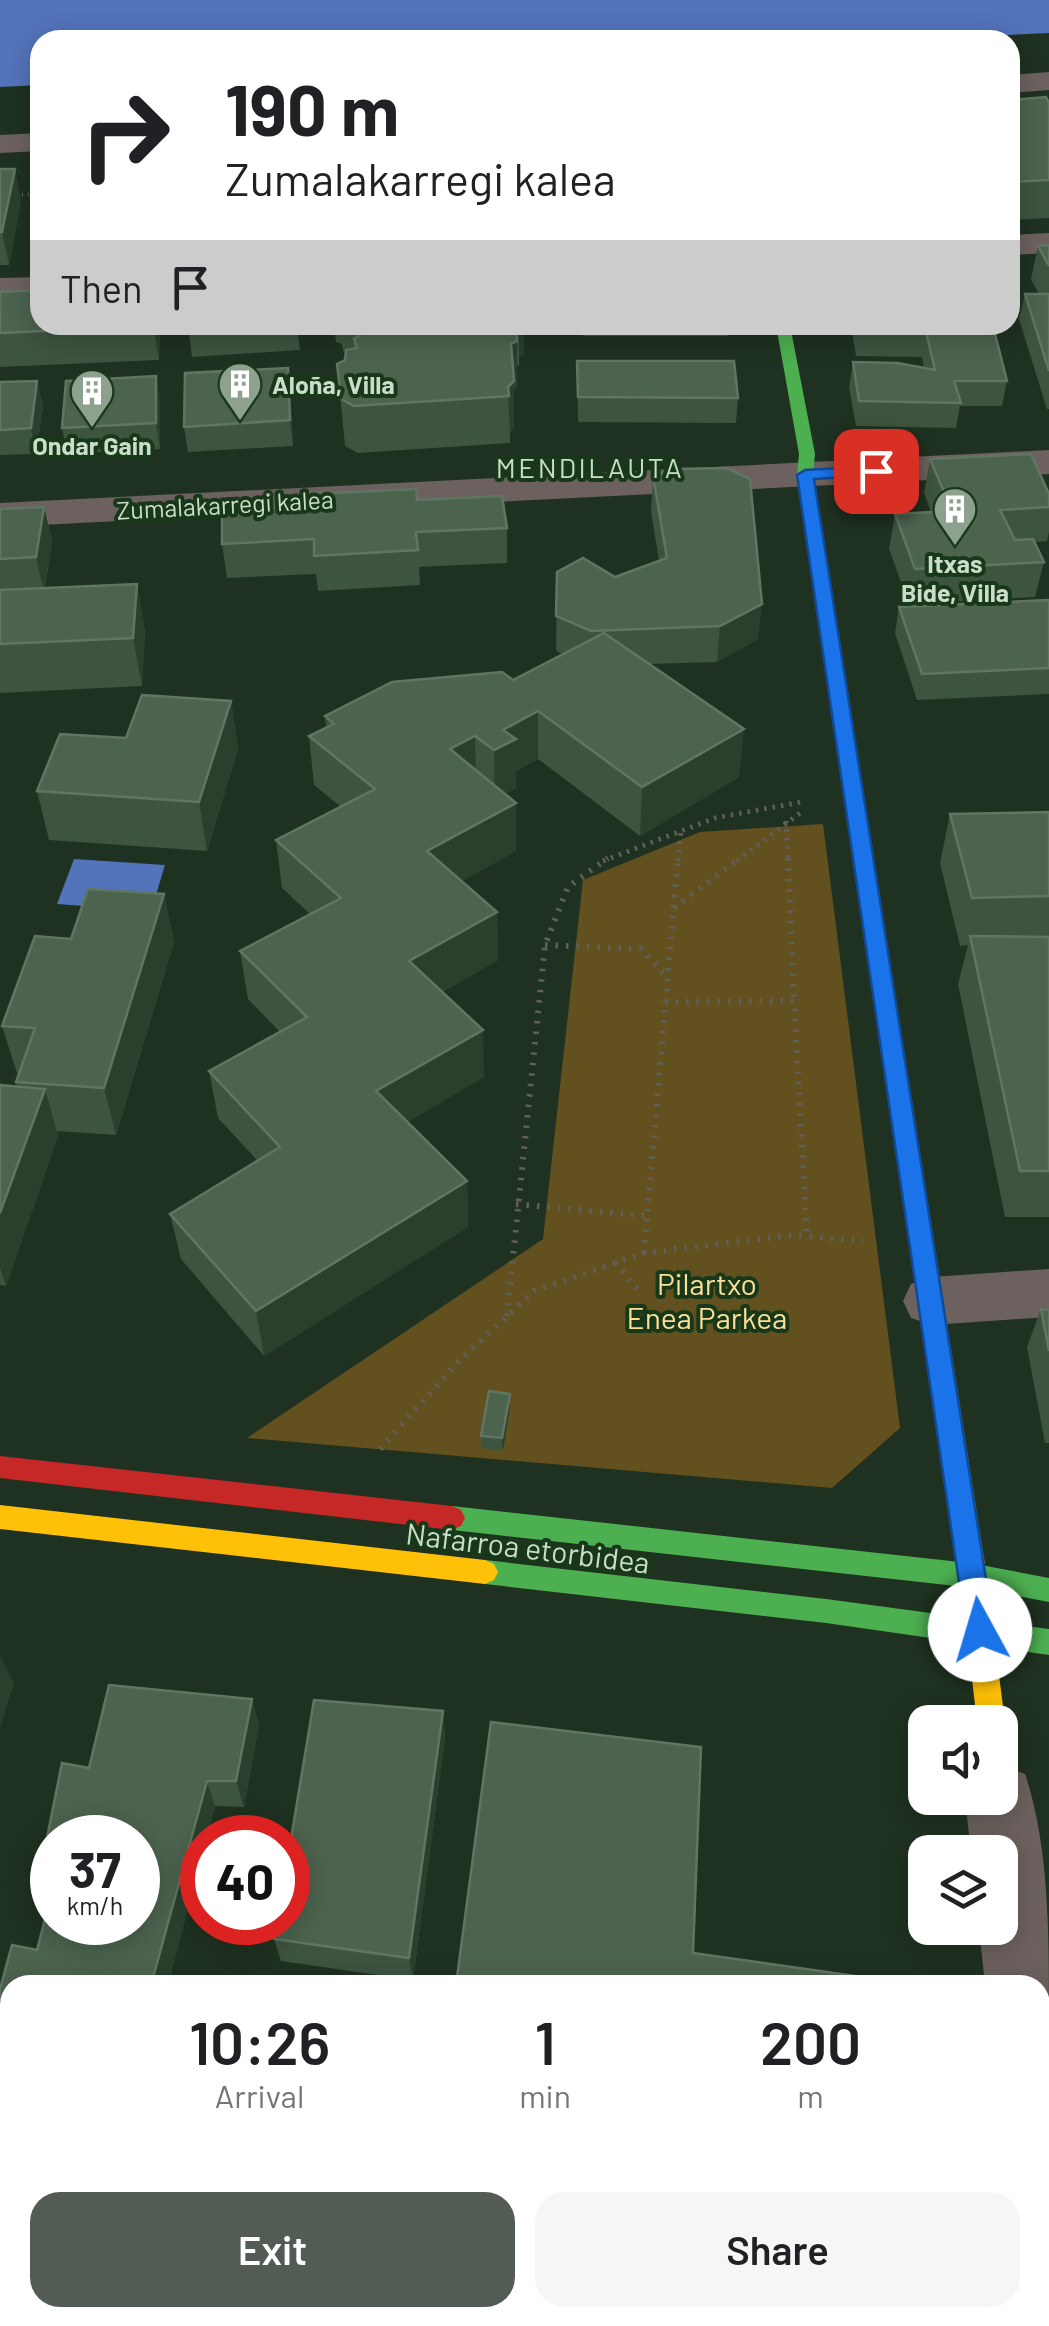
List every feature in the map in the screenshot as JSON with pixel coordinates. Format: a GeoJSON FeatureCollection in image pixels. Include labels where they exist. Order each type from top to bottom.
{"type":"FeatureCollection","features":[{"type":"Feature","properties":{"kind":"main road"},"geometry":{"type":"LineString","coordinates":[[785,335],[807,454],[805,475],[974,1576],[989,1705]]}},
{"type":"Feature","properties":{"kind":"main road","name":"Nafarroa etorbidea"},"geometry":{"type":"LineString","coordinates":[[0,1467],[974,1576],[1049,1590]]}},
{"type":"Feature","properties":{"kind":"main road","name":"Nafarroa etorbidea"},"geometry":{"type":"LineString","coordinates":[[0,1517],[980,1630],[1049,1642]]}},
{"type":"Feature","properties":{"kind":"street"},"geometry":{"type":"LineString","coordinates":[[1020,83],[1049,80]]}},
{"type":"Feature","properties":{"kind":"street"},"geometry":{"type":"LineString","coordinates":[[0,144],[30,142]]}},
{"type":"Feature","properties":{"kind":"street"},"geometry":{"type":"LineString","coordinates":[[1020,244],[1049,243]]}},
{"type":"Feature","properties":{"kind":"street"},"geometry":{"type":"LineString","coordinates":[[0,288],[30,286]]}},
{"type":"Feature","properties":{"kind":"street","name":"Zumalakarregi kalea"},"geometry":{"type":"LineString","coordinates":[[0,515],[1049,462]]}},
{"type":"Feature","properties":{"kind":"street"},"geometry":{"type":"LineString","coordinates":[[932,1301],[1049,1293]]}},
{"type":"Feature","properties":{"kind":"street"},"geometry":{"type":"LineString","coordinates":[[1002,1815],[1021,1975]]}},
{"type":"Feature","properties":{"kind":"path"},"geometry":{"type":"LineString","coordinates":[[16,195],[30,194]]}},
{"type":"Feature","properties":{"kind":"path"},"geometry":{"type":"LineString","coordinates":[[507,1316],[545,945],[569,884],[595,866],[681,829],[783,800],[817,802],[786,821],[673,908]]}},
{"type":"Feature","properties":{"kind":"path"},"geometry":{"type":"LineString","coordinates":[[786,821],[807,1236]]}},
{"type":"Feature","properties":{"kind":"path"},"geometry":{"type":"LineString","coordinates":[[644,1253],[681,829]]}},
{"type":"Feature","properties":{"kind":"path"},"geometry":{"type":"LineString","coordinates":[[545,945],[641,949],[667,976]]}},
{"type":"Feature","properties":{"kind":"path"},"geometry":{"type":"LineString","coordinates":[[665,1002],[794,1001]]}},
{"type":"Feature","properties":{"kind":"path"},"geometry":{"type":"LineString","coordinates":[[516,1204],[647,1216]]}},
{"type":"Feature","properties":{"kind":"path"},"geometry":{"type":"LineString","coordinates":[[367,1464],[456,1364],[534,1292],[644,1253],[807,1236],[877,1243]]}},
{"type":"Feature","properties":{"kind":"path"},"geometry":{"type":"LineString","coordinates":[[615,1263],[638,1290]]}},
{"type":"Feature","properties":{"kind":"green space","name":"Pilartxo Enea Parkea"},"geometry":{"type":"Polygon","coordinates":[[[823,824],[900,1428],[832,1488],[247,1438],[543,1239],[583,880],[700,832],[823,824]]]}},
{"type":"Feature","properties":{"kind":"water"},"geometry":{"type":"Polygon","coordinates":[[[0,0],[1049,0],[1049,33],[1020,34],[1020,30],[30,30],[30,86],[0,87],[0,0]]]}},
{"type":"Feature","properties":{"kind":"water"},"geometry":{"type":"Polygon","coordinates":[[[74,859],[165,865],[151,911],[57,904],[74,859]]]}},
{"type":"Feature","properties":{"kind":"building"},"geometry":{"type":"Polygon","coordinates":[[[1046,97],[1049,103],[1049,180],[1020,181],[1020,99],[1046,97]]]}},
{"type":"Feature","properties":{"kind":"building"},"geometry":{"type":"Polygon","coordinates":[[[0,169],[15,169],[2,232],[0,232],[0,169]]]}},
{"type":"Feature","properties":{"kind":"building"},"geometry":{"type":"Polygon","coordinates":[[[1049,245],[1049,266],[1038,246],[1049,245]]]}},
{"type":"Feature","properties":{"kind":"building"},"geometry":{"type":"Polygon","coordinates":[[[30,290],[30,332],[0,333],[0,292],[30,290]]]}},
{"type":"Feature","properties":{"kind":"building"},"geometry":{"type":"Polygon","coordinates":[[[1025,294],[1049,294],[1049,371],[1025,294]]]}},
{"type":"Feature","properties":{"kind":"building"},"geometry":{"type":"Polygon","coordinates":[[[360,335],[516,335],[517,341],[511,344],[514,381],[508,387],[509,396],[354,406],[341,399],[337,364],[345,360],[346,350],[357,348],[354,339],[360,335]]]}},
{"type":"Feature","properties":{"kind":"building"},"geometry":{"type":"Polygon","coordinates":[[[927,335],[995,335],[1007,381],[954,381],[961,403],[859,401],[853,362],[898,363],[935,370],[927,335]]]}},
{"type":"Feature","properties":{"kind":"building"},"geometry":{"type":"Polygon","coordinates":[[[577,361],[734,361],[738,398],[578,397],[577,361]]]}},
{"type":"Feature","properties":{"kind":"building"},"geometry":{"type":"Polygon","coordinates":[[[288,368],[290,420],[184,427],[185,373],[288,368]]]}},
{"type":"Feature","properties":{"kind":"building"},"geometry":{"type":"Polygon","coordinates":[[[156,376],[156,423],[62,428],[66,381],[156,376]]]}},
{"type":"Feature","properties":{"kind":"building"},"geometry":{"type":"Polygon","coordinates":[[[37,381],[31,428],[0,430],[0,382],[37,381]]]}},
{"type":"Feature","properties":{"kind":"building"},"geometry":{"type":"Polygon","coordinates":[[[1031,454],[1049,494],[1049,507],[1000,510],[1015,540],[1033,539],[1044,562],[915,569],[895,514],[952,511],[930,459],[1031,454]]]}},
{"type":"Feature","properties":{"kind":"building"},"geometry":{"type":"Polygon","coordinates":[[[727,468],[750,479],[762,604],[720,626],[591,631],[556,616],[557,572],[583,558],[615,577],[667,558],[653,476],[673,469],[727,468]]]}},
{"type":"Feature","properties":{"kind":"building"},"geometry":{"type":"Polygon","coordinates":[[[416,489],[417,500],[502,496],[507,528],[416,532],[418,550],[314,556],[314,539],[222,544],[222,511],[311,506],[311,494],[416,489]]]}},
{"type":"Feature","properties":{"kind":"building"},"geometry":{"type":"Polygon","coordinates":[[[44,507],[36,557],[0,559],[0,509],[44,507]]]}},
{"type":"Feature","properties":{"kind":"building"},"geometry":{"type":"Polygon","coordinates":[[[137,584],[133,638],[0,644],[0,590],[137,584]]]}},
{"type":"Feature","properties":{"kind":"building"},"geometry":{"type":"Polygon","coordinates":[[[1049,600],[1049,668],[922,674],[899,607],[1049,600]]]}},
{"type":"Feature","properties":{"kind":"building"},"geometry":{"type":"Polygon","coordinates":[[[604,633],[744,729],[642,787],[538,711],[503,730],[516,739],[494,750],[475,736],[450,749],[516,803],[427,851],[497,912],[409,961],[483,1030],[376,1091],[467,1181],[256,1311],[170,1214],[280,1147],[209,1071],[307,1017],[240,951],[341,898],[276,840],[375,789],[309,736],[334,724],[325,716],[392,682],[502,672],[513,680],[604,633]]]}},
{"type":"Feature","properties":{"kind":"building"},"geometry":{"type":"Polygon","coordinates":[[[142,695],[231,701],[199,802],[37,791],[60,734],[126,738],[142,695]]]}},
{"type":"Feature","properties":{"kind":"building"},"geometry":{"type":"Polygon","coordinates":[[[1049,812],[1049,896],[972,898],[950,814],[1049,812]]]}},
{"type":"Feature","properties":{"kind":"building"},"geometry":{"type":"Polygon","coordinates":[[[88,889],[164,894],[104,1088],[16,1082],[35,1028],[2,1026],[35,936],[71,939],[88,889]]]}},
{"type":"Feature","properties":{"kind":"building"},"geometry":{"type":"Polygon","coordinates":[[[970,936],[1049,937],[1049,1171],[1020,1171],[970,936]]]}},
{"type":"Feature","properties":{"kind":"building"},"geometry":{"type":"Polygon","coordinates":[[[0,1085],[45,1089],[0,1213],[0,1085]]]}},
{"type":"Feature","properties":{"kind":"building"},"geometry":{"type":"Polygon","coordinates":[[[1041,1309],[1049,1310],[1049,1351],[1041,1309]]]}},
{"type":"Feature","properties":{"kind":"building"},"geometry":{"type":"Polygon","coordinates":[[[489,1391],[510,1394],[502,1438],[481,1436],[489,1391]]]}},
{"type":"Feature","properties":{"kind":"building"},"geometry":{"type":"Polygon","coordinates":[[[109,1685],[252,1699],[236,1781],[207,1781],[198,1815],[180,1815],[180,1879],[154,1975],[4,1975],[12,1945],[37,1950],[38,1945],[160,1945],[160,1815],[52,1815],[62,1763],[89,1768],[109,1685]]]}},
{"type":"Feature","properties":{"kind":"building"},"geometry":{"type":"Polygon","coordinates":[[[314,1700],[443,1711],[409,1958],[310,1944],[310,1815],[295,1815],[314,1700]]]}},
{"type":"Feature","properties":{"kind":"building"},"geometry":{"type":"Polygon","coordinates":[[[491,1722],[701,1747],[693,1953],[849,1975],[457,1975],[491,1722]]]}},
{"type":"Feature","properties":{"kind":"traffic: fast"},"geometry":{"type":"LineString","coordinates":[[785,335],[807,454],[805,475],[971,1558]]}},
{"type":"Feature","properties":{"kind":"traffic: fast"},"geometry":{"type":"LineString","coordinates":[[452,1518],[974,1576],[1049,1590]]}},
{"type":"Feature","properties":{"kind":"traffic: fast"},"geometry":{"type":"LineString","coordinates":[[485,1572],[826,1611],[1049,1642]]}},
{"type":"Feature","properties":{"kind":"traffic: slow"},"geometry":{"type":"LineString","coordinates":[[0,1517],[485,1572]]}},
{"type":"Feature","properties":{"kind":"traffic: slow"},"geometry":{"type":"LineString","coordinates":[[971,1558],[989,1705]]}},
{"type":"Feature","properties":{"kind":"traffic: jam"},"geometry":{"type":"LineString","coordinates":[[0,1467],[452,1518]]}},
{"type":"Feature","properties":{"kind":"place","name":"Aloña, Villa"},"geometry":{"type":"Point","coordinates":[240,422]}},
{"type":"Feature","properties":{"kind":"place","name":"Ondar Gain"},"geometry":{"type":"Point","coordinates":[92,429]}},
{"type":"Feature","properties":{"kind":"place","name":"Itxas Bide, Villa"},"geometry":{"type":"Point","coordinates":[955,547]}},
{"type":"Feature","properties":{"kind":"district","name":"MENDILAUTA"},"geometry":{"type":"Point","coordinates":[590,467]}},
{"type":"Feature","properties":{"kind":"route"},"geometry":{"type":"LineString","coordinates":[[876,471],[805,475],[980,1630]]}}]}
